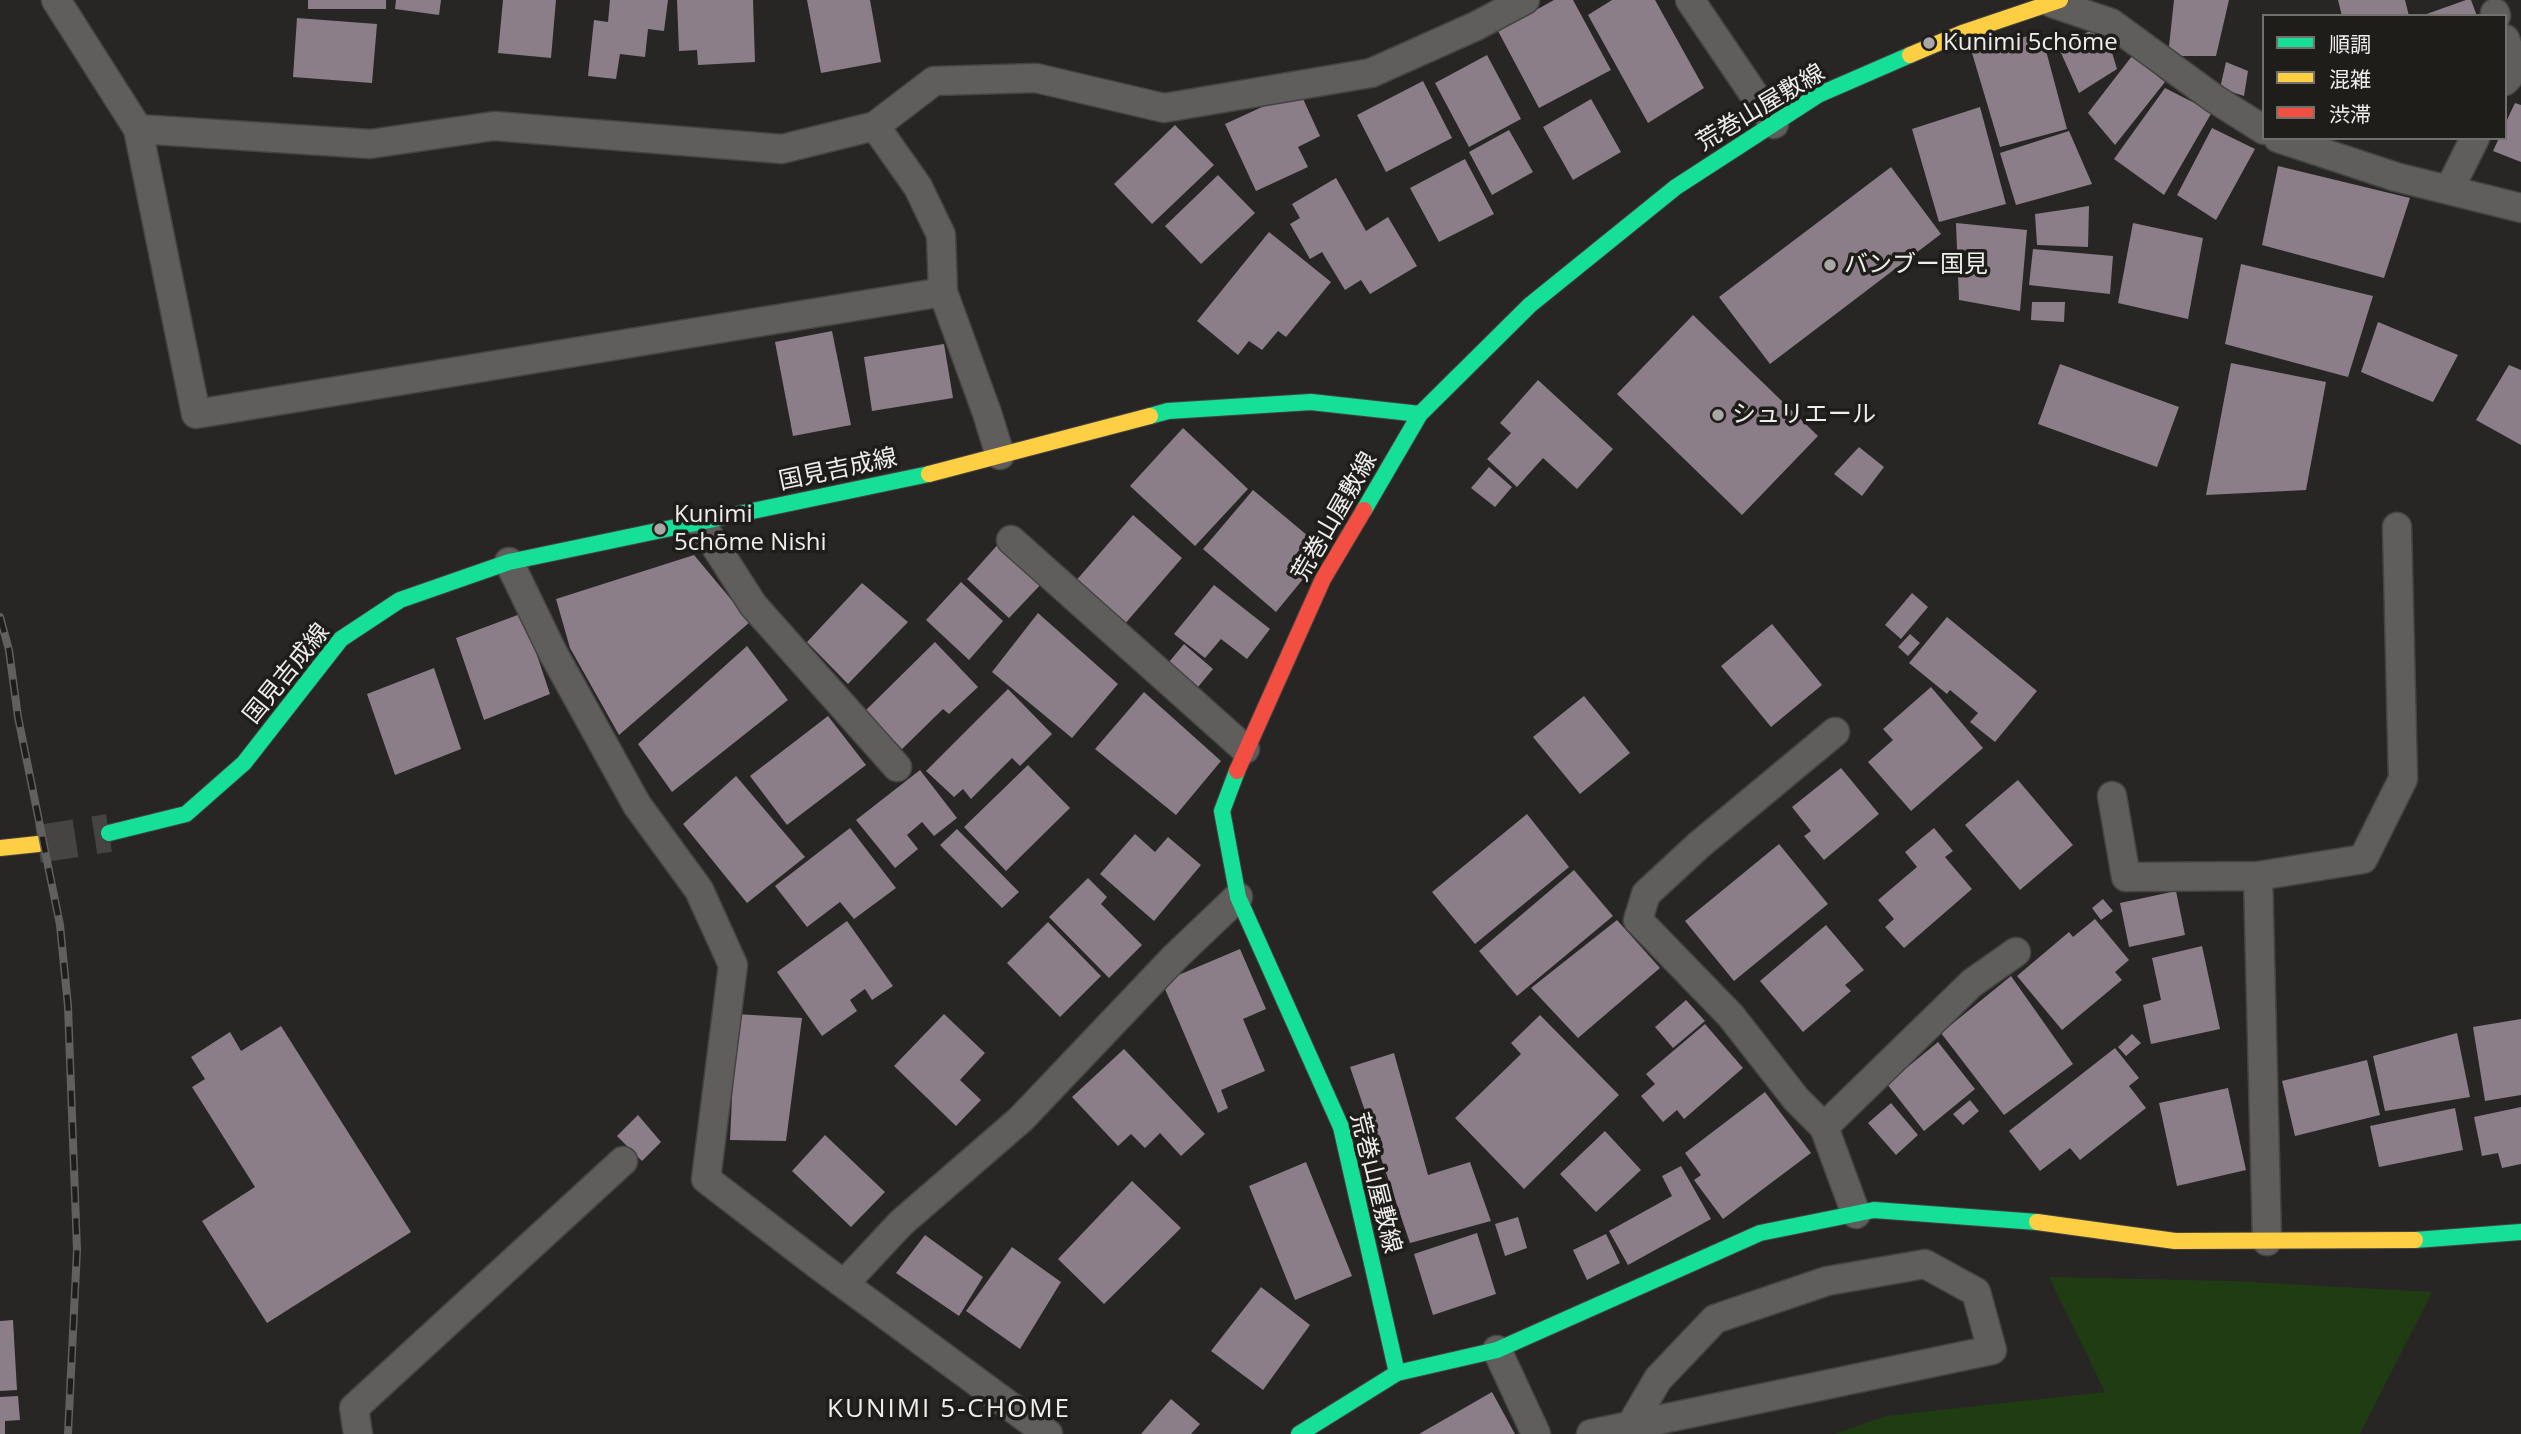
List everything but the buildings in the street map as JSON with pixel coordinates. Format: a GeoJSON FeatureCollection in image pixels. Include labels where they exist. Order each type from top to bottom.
{"type":"FeatureCollection","features":[{"type":"Feature","properties":{"kind":"street","name":"荒巻山屋敷線"},"geometry":{"type":"LineString","coordinates":[[1397,1373],[1341,1128],[1238,897],[1222,811],[1245,749],[1323,579],[1420,414],[1530,305],[1676,187],[1818,95],[1962,33],[2056,1]]}},
{"type":"Feature","properties":{"kind":"street","name":"国見吉成線"},"geometry":{"type":"LineString","coordinates":[[109,833],[186,814],[244,763],[341,639],[400,600],[509,562],[953,468],[1168,411],[1311,401],[1420,414]]}},
{"type":"Feature","properties":{"kind":"street"},"geometry":{"type":"LineString","coordinates":[[0,848],[38,844]]}},
{"type":"Feature","properties":{"kind":"street"},"geometry":{"type":"LineString","coordinates":[[1299,1434],[1397,1373],[1497,1350],[1760,1233],[1874,1210],[2014,1219],[2175,1241],[2428,1240],[2521,1233]]}},
{"type":"Feature","properties":{"kind":"lane"},"geometry":{"type":"LineString","coordinates":[[56,0],[138,129],[196,414],[943,292]]}},
{"type":"Feature","properties":{"kind":"lane"},"geometry":{"type":"LineString","coordinates":[[138,129],[370,144],[494,126],[782,149],[875,126],[934,81],[1035,78],[1164,108],[1371,73],[1476,26],[1525,0]]}},
{"type":"Feature","properties":{"kind":"lane"},"geometry":{"type":"LineString","coordinates":[[1689,0],[1774,124]]}},
{"type":"Feature","properties":{"kind":"lane"},"geometry":{"type":"LineString","coordinates":[[2056,1],[2111,23],[2215,99],[2262,129]]}},
{"type":"Feature","properties":{"kind":"lane"},"geometry":{"type":"LineString","coordinates":[[2507,44],[2516,68],[2507,79]]}},
{"type":"Feature","properties":{"kind":"lane"},"geometry":{"type":"LineString","coordinates":[[875,126],[918,187],[941,235],[943,292],[988,412],[1000,455]]}},
{"type":"Feature","properties":{"kind":"lane"},"geometry":{"type":"LineString","coordinates":[[2284,140],[2396,177],[2521,208]]}},
{"type":"Feature","properties":{"kind":"lane"},"geometry":{"type":"LineString","coordinates":[[2449,190],[2474,140]]}},
{"type":"Feature","properties":{"kind":"lane"},"geometry":{"type":"LineString","coordinates":[[700,522],[753,606],[897,767]]}},
{"type":"Feature","properties":{"kind":"lane"},"geometry":{"type":"LineString","coordinates":[[2112,796],[2126,877],[2258,876],[2362,859],[2403,779],[2397,527]]}},
{"type":"Feature","properties":{"kind":"lane"},"geometry":{"type":"LineString","coordinates":[[1011,540],[1245,749]]}},
{"type":"Feature","properties":{"kind":"lane"},"geometry":{"type":"LineString","coordinates":[[509,562],[553,653],[638,805],[699,890],[733,965],[706,1180],[1048,1434]]}},
{"type":"Feature","properties":{"kind":"lane"},"geometry":{"type":"LineString","coordinates":[[1835,732],[1699,845],[1646,894],[1638,920],[1731,1016],[1796,1100],[1824,1127],[1856,1214]]}},
{"type":"Feature","properties":{"kind":"lane"},"geometry":{"type":"LineString","coordinates":[[2258,876],[2267,1241]]}},
{"type":"Feature","properties":{"kind":"lane"},"geometry":{"type":"LineString","coordinates":[[844,1284],[901,1223],[1021,1119],[1174,958],[1238,897]]}},
{"type":"Feature","properties":{"kind":"lane"},"geometry":{"type":"LineString","coordinates":[[1824,1127],[1972,983],[2016,952]]}},
{"type":"Feature","properties":{"kind":"lane"},"geometry":{"type":"LineString","coordinates":[[358,1434],[354,1408],[624,1161]]}},
{"type":"Feature","properties":{"kind":"lane"},"geometry":{"type":"LineString","coordinates":[[1591,1434],[1631,1426],[1992,1350],[1976,1292],[1924,1265],[1827,1281],[1715,1320],[1658,1379],[1631,1426]]}},
{"type":"Feature","properties":{"kind":"lane"},"geometry":{"type":"LineString","coordinates":[[1497,1350],[1536,1434]]}},
{"type":"Feature","properties":{"kind":"green space"},"geometry":{"type":"Polygon","coordinates":[[[2049,1277],[2233,1281],[2432,1292],[2360,1434],[1834,1434],[1886,1416],[2105,1392],[2049,1277]]]}},
{"type":"Feature","properties":{"kind":"tunnel"},"geometry":{"type":"LineString","coordinates":[[38,844],[109,833]]}},
{"type":"Feature","properties":{"kind":"railway"},"geometry":{"type":"LineString","coordinates":[[0,617],[9,650],[18,717],[60,925],[68,1006],[77,1250],[68,1434]]}},
{"type":"Feature","properties":{"kind":"traffic: fast"},"geometry":{"type":"LineString","coordinates":[[1364,510],[1420,414],[1530,305],[1676,187],[1818,95],[1910,55]]}},
{"type":"Feature","properties":{"kind":"traffic: fast"},"geometry":{"type":"LineString","coordinates":[[1150,416],[1168,411],[1311,402],[1420,414]]}},
{"type":"Feature","properties":{"kind":"traffic: fast"},"geometry":{"type":"LineString","coordinates":[[109,833],[186,814],[244,763],[341,639],[400,600],[509,562],[929,474]]}},
{"type":"Feature","properties":{"kind":"traffic: fast"},"geometry":{"type":"LineString","coordinates":[[1237,771],[1222,811],[1238,897],[1341,1127],[1397,1373]]}},
{"type":"Feature","properties":{"kind":"traffic: fast"},"geometry":{"type":"LineString","coordinates":[[1299,1434],[1397,1373],[1497,1350],[1760,1233],[1874,1210],[2037,1222]]}},
{"type":"Feature","properties":{"kind":"traffic: fast"},"geometry":{"type":"LineString","coordinates":[[2415,1240],[2521,1232]]}},
{"type":"Feature","properties":{"kind":"traffic: slow"},"geometry":{"type":"LineString","coordinates":[[1910,55],[1962,33],[2060,0]]}},
{"type":"Feature","properties":{"kind":"traffic: slow"},"geometry":{"type":"LineString","coordinates":[[929,474],[1150,416]]}},
{"type":"Feature","properties":{"kind":"traffic: slow"},"geometry":{"type":"LineString","coordinates":[[0,848],[38,844]]}},
{"type":"Feature","properties":{"kind":"traffic: slow"},"geometry":{"type":"LineString","coordinates":[[2037,1222],[2175,1241],[2415,1240]]}},
{"type":"Feature","properties":{"kind":"traffic: jam"},"geometry":{"type":"LineString","coordinates":[[1237,771],[1323,579],[1364,510]]}},
{"type":"Feature","properties":{"kind":"place","name":"Kunimi 5chōme"},"geometry":{"type":"Point","coordinates":[1929,43]}},
{"type":"Feature","properties":{"kind":"place","name":"バンブー国見"},"geometry":{"type":"Point","coordinates":[1830,265]}},
{"type":"Feature","properties":{"kind":"place","name":"シュリエール"},"geometry":{"type":"Point","coordinates":[1718,415]}},
{"type":"Feature","properties":{"kind":"place","name":"Kunimi 5chōme Nishi"},"geometry":{"type":"Point","coordinates":[660,529]}},
{"type":"Feature","properties":{"kind":"district","name":"KUNIMI 5-CHOME"},"geometry":{"type":"Point","coordinates":[949,1410]}}]}
